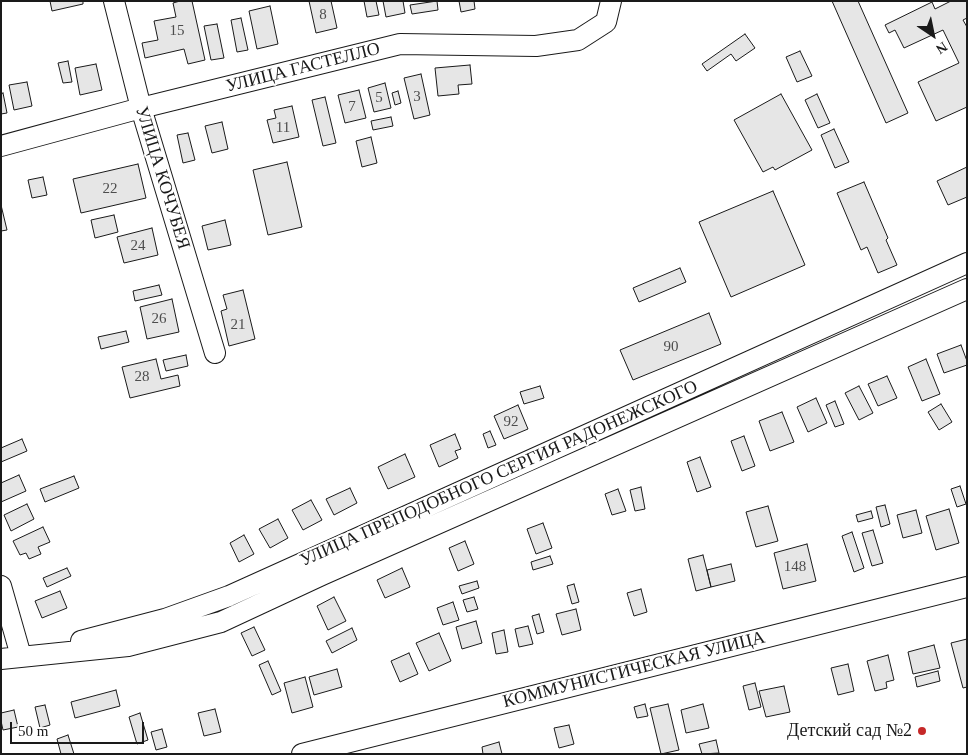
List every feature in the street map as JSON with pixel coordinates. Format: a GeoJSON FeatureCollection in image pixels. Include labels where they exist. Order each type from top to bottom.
{"type":"FeatureCollection","features":[{"type":"Feature","properties":{"kind":"street","name":"УЛИЦА КОЧУБЕЯ"},"geometry":{"type":"LineString","coordinates":[[114,1],[141,108],[215,353]]}},
{"type":"Feature","properties":{"kind":"street","name":"УЛИЦА ГАСТЕЛЛО"},"geometry":{"type":"LineString","coordinates":[[1,146],[141,108],[400,44],[536,46],[578,40],[606,22],[611,1]]}},
{"type":"Feature","properties":{"kind":"street","name":"УЛИЦА ПРЕПОДОБНОГО СЕРГИЯ РАДОНЕЖСКОГО"},"geometry":{"type":"LineString","coordinates":[[11,658],[165,619],[228,596],[967,264]]}},
{"type":"Feature","properties":{"kind":"street","name":"УЛИЦА ПРЕПОДОБНОГО СЕРГИЯ РАДОНЕЖСКОГО"},"geometry":{"type":"LineString","coordinates":[[11,658],[128,646],[221,622],[322,575],[967,289]]}},
{"type":"Feature","properties":{"kind":"street"},"geometry":{"type":"LineString","coordinates":[[1,586],[11,658]]}},
{"type":"Feature","properties":{"kind":"street","name":"КОММУНИСТИЧЕСКАЯ УЛИЦА"},"geometry":{"type":"LineString","coordinates":[[302,754],[967,587]]}},
{"type":"Feature","properties":{"kind":"building"},"geometry":{"type":"Polygon","coordinates":[[[50,1],[83,1],[83,4],[52,11],[50,1]]]}},
{"type":"Feature","properties":{"kind":"building"},"geometry":{"type":"Polygon","coordinates":[[[192,1],[205,60],[188,64],[184,49],[145,58],[142,43],[158,40],[154,21],[176,17],[173,3],[192,1]]]}},
{"type":"Feature","properties":{"kind":"building"},"geometry":{"type":"Polygon","coordinates":[[[309,1],[331,1],[337,28],[316,33],[309,1]]]}},
{"type":"Feature","properties":{"kind":"building"},"geometry":{"type":"Polygon","coordinates":[[[364,1],[376,1],[379,15],[367,17],[364,1]]]}},
{"type":"Feature","properties":{"kind":"building"},"geometry":{"type":"Polygon","coordinates":[[[383,1],[403,1],[405,13],[386,17],[383,1]]]}},
{"type":"Feature","properties":{"kind":"building"},"geometry":{"type":"Polygon","coordinates":[[[437,1],[438,10],[412,14],[410,5],[437,1]]]}},
{"type":"Feature","properties":{"kind":"building"},"geometry":{"type":"Polygon","coordinates":[[[459,1],[474,1],[475,9],[461,12],[459,1]]]}},
{"type":"Feature","properties":{"kind":"building"},"geometry":{"type":"Polygon","coordinates":[[[832,1],[858,1],[908,113],[886,123],[832,1]]]}},
{"type":"Feature","properties":{"kind":"building"},"geometry":{"type":"Polygon","coordinates":[[[951,1],[967,1],[967,18],[963,20],[967,27],[967,107],[936,121],[918,82],[959,63],[943,30],[904,48],[895,30],[889,33],[885,25],[932,2],[935,9],[951,1]]]}},
{"type":"Feature","properties":{"kind":"building"},"geometry":{"type":"Polygon","coordinates":[[[270,6],[278,44],[257,49],[249,11],[270,6]]]}},
{"type":"Feature","properties":{"kind":"building"},"geometry":{"type":"Polygon","coordinates":[[[241,18],[248,50],[237,52],[231,20],[241,18]]]}},
{"type":"Feature","properties":{"kind":"building"},"geometry":{"type":"Polygon","coordinates":[[[217,24],[224,58],[211,60],[204,26],[217,24]]]}},
{"type":"Feature","properties":{"kind":"building"},"geometry":{"type":"Polygon","coordinates":[[[745,34],[755,48],[736,61],[731,54],[707,71],[702,64],[745,34]]]}},
{"type":"Feature","properties":{"kind":"building"},"geometry":{"type":"Polygon","coordinates":[[[800,51],[812,76],[797,82],[786,57],[800,51]]]}},
{"type":"Feature","properties":{"kind":"building"},"geometry":{"type":"Polygon","coordinates":[[[68,61],[72,82],[63,83],[58,63],[68,61]]]}},
{"type":"Feature","properties":{"kind":"building"},"geometry":{"type":"Polygon","coordinates":[[[96,64],[102,90],[80,95],[75,68],[96,64]]]}},
{"type":"Feature","properties":{"kind":"building"},"geometry":{"type":"Polygon","coordinates":[[[470,65],[472,84],[458,85],[459,94],[438,96],[435,68],[470,65]]]}},
{"type":"Feature","properties":{"kind":"building"},"geometry":{"type":"Polygon","coordinates":[[[421,74],[430,115],[414,119],[404,78],[421,74]]]}},
{"type":"Feature","properties":{"kind":"building"},"geometry":{"type":"Polygon","coordinates":[[[27,82],[32,106],[14,110],[9,85],[27,82]]]}},
{"type":"Feature","properties":{"kind":"building"},"geometry":{"type":"Polygon","coordinates":[[[385,83],[391,108],[374,112],[368,88],[385,83]]]}},
{"type":"Feature","properties":{"kind":"building"},"geometry":{"type":"Polygon","coordinates":[[[359,90],[366,118],[345,123],[338,95],[359,90]]]}},
{"type":"Feature","properties":{"kind":"building"},"geometry":{"type":"Polygon","coordinates":[[[398,91],[401,103],[395,105],[392,93],[398,91]]]}},
{"type":"Feature","properties":{"kind":"building"},"geometry":{"type":"Polygon","coordinates":[[[3,93],[7,113],[1,114],[1,94],[3,93]]]}},
{"type":"Feature","properties":{"kind":"building"},"geometry":{"type":"Polygon","coordinates":[[[781,94],[812,150],[775,170],[773,167],[763,172],[734,120],[781,94]]]}},
{"type":"Feature","properties":{"kind":"building"},"geometry":{"type":"Polygon","coordinates":[[[817,94],[830,123],[818,128],[805,100],[817,94]]]}},
{"type":"Feature","properties":{"kind":"building"},"geometry":{"type":"Polygon","coordinates":[[[325,97],[336,143],[323,146],[312,100],[325,97]]]}},
{"type":"Feature","properties":{"kind":"building"},"geometry":{"type":"Polygon","coordinates":[[[292,106],[299,137],[273,143],[267,120],[276,118],[274,110],[292,106]]]}},
{"type":"Feature","properties":{"kind":"building"},"geometry":{"type":"Polygon","coordinates":[[[391,117],[393,126],[373,130],[371,121],[391,117]]]}},
{"type":"Feature","properties":{"kind":"building"},"geometry":{"type":"Polygon","coordinates":[[[222,122],[228,149],[212,153],[205,126],[222,122]]]}},
{"type":"Feature","properties":{"kind":"building"},"geometry":{"type":"Polygon","coordinates":[[[834,129],[849,162],[835,168],[821,135],[834,129]]]}},
{"type":"Feature","properties":{"kind":"building"},"geometry":{"type":"Polygon","coordinates":[[[188,133],[195,160],[183,163],[177,135],[188,133]]]}},
{"type":"Feature","properties":{"kind":"building"},"geometry":{"type":"Polygon","coordinates":[[[371,137],[377,163],[362,167],[356,141],[371,137]]]}},
{"type":"Feature","properties":{"kind":"building"},"geometry":{"type":"Polygon","coordinates":[[[287,162],[302,227],[268,235],[253,170],[287,162]]]}},
{"type":"Feature","properties":{"kind":"building"},"geometry":{"type":"Polygon","coordinates":[[[138,164],[146,198],[81,213],[73,179],[138,164]]]}},
{"type":"Feature","properties":{"kind":"building"},"geometry":{"type":"Polygon","coordinates":[[[967,167],[967,197],[948,205],[937,181],[967,167]]]}},
{"type":"Feature","properties":{"kind":"building"},"geometry":{"type":"Polygon","coordinates":[[[43,177],[47,195],[32,198],[28,180],[43,177]]]}},
{"type":"Feature","properties":{"kind":"building"},"geometry":{"type":"Polygon","coordinates":[[[864,182],[888,238],[886,240],[897,265],[878,273],[867,247],[861,250],[837,193],[864,182]]]}},
{"type":"Feature","properties":{"kind":"building"},"geometry":{"type":"Polygon","coordinates":[[[773,191],[805,265],[731,297],[699,222],[773,191]]]}},
{"type":"Feature","properties":{"kind":"building"},"geometry":{"type":"Polygon","coordinates":[[[1,205],[7,230],[1,231],[1,205]]]}},
{"type":"Feature","properties":{"kind":"building"},"geometry":{"type":"Polygon","coordinates":[[[114,215],[118,232],[95,238],[91,220],[114,215]]]}},
{"type":"Feature","properties":{"kind":"building"},"geometry":{"type":"Polygon","coordinates":[[[225,220],[231,245],[208,250],[202,226],[225,220]]]}},
{"type":"Feature","properties":{"kind":"building"},"geometry":{"type":"Polygon","coordinates":[[[152,228],[158,255],[124,263],[117,237],[152,228]]]}},
{"type":"Feature","properties":{"kind":"building"},"geometry":{"type":"Polygon","coordinates":[[[680,268],[686,282],[639,302],[633,288],[680,268]]]}},
{"type":"Feature","properties":{"kind":"building"},"geometry":{"type":"Polygon","coordinates":[[[159,285],[162,295],[135,301],[133,291],[159,285]]]}},
{"type":"Feature","properties":{"kind":"building"},"geometry":{"type":"Polygon","coordinates":[[[243,290],[255,339],[229,346],[221,311],[227,309],[223,295],[243,290]]]}},
{"type":"Feature","properties":{"kind":"building"},"geometry":{"type":"Polygon","coordinates":[[[172,299],[179,332],[147,339],[140,307],[172,299]]]}},
{"type":"Feature","properties":{"kind":"building"},"geometry":{"type":"Polygon","coordinates":[[[709,313],[721,344],[633,380],[620,350],[709,313]]]}},
{"type":"Feature","properties":{"kind":"building"},"geometry":{"type":"Polygon","coordinates":[[[126,331],[129,342],[101,349],[98,337],[126,331]]]}},
{"type":"Feature","properties":{"kind":"building"},"geometry":{"type":"Polygon","coordinates":[[[961,345],[967,365],[944,373],[937,354],[961,345]]]}},
{"type":"Feature","properties":{"kind":"building"},"geometry":{"type":"Polygon","coordinates":[[[186,355],[188,366],[166,371],[163,360],[186,355]]]}},
{"type":"Feature","properties":{"kind":"building"},"geometry":{"type":"Polygon","coordinates":[[[156,359],[161,379],[178,375],[180,386],[130,398],[122,367],[156,359]]]}},
{"type":"Feature","properties":{"kind":"building"},"geometry":{"type":"Polygon","coordinates":[[[926,359],[940,394],[922,401],[908,367],[926,359]]]}},
{"type":"Feature","properties":{"kind":"building"},"geometry":{"type":"Polygon","coordinates":[[[887,376],[897,398],[878,406],[868,384],[887,376]]]}},
{"type":"Feature","properties":{"kind":"building"},"geometry":{"type":"Polygon","coordinates":[[[540,386],[544,398],[524,404],[520,392],[540,386]]]}},
{"type":"Feature","properties":{"kind":"building"},"geometry":{"type":"Polygon","coordinates":[[[859,386],[873,413],[859,420],[845,393],[859,386]]]}},
{"type":"Feature","properties":{"kind":"building"},"geometry":{"type":"Polygon","coordinates":[[[816,398],[827,423],[808,432],[797,407],[816,398]]]}},
{"type":"Feature","properties":{"kind":"building"},"geometry":{"type":"Polygon","coordinates":[[[835,401],[844,424],[835,427],[826,405],[835,401]]]}},
{"type":"Feature","properties":{"kind":"building"},"geometry":{"type":"Polygon","coordinates":[[[941,404],[952,422],[939,430],[928,412],[941,404]]]}},
{"type":"Feature","properties":{"kind":"building"},"geometry":{"type":"Polygon","coordinates":[[[518,405],[528,429],[504,439],[494,416],[518,405]]]}},
{"type":"Feature","properties":{"kind":"building"},"geometry":{"type":"Polygon","coordinates":[[[782,412],[794,442],[770,451],[759,421],[782,412]]]}},
{"type":"Feature","properties":{"kind":"building"},"geometry":{"type":"Polygon","coordinates":[[[490,431],[496,445],[488,448],[483,434],[490,431]]]}},
{"type":"Feature","properties":{"kind":"building"},"geometry":{"type":"Polygon","coordinates":[[[455,434],[461,449],[455,451],[458,458],[439,467],[430,445],[455,434]]]}},
{"type":"Feature","properties":{"kind":"building"},"geometry":{"type":"Polygon","coordinates":[[[744,436],[755,466],[742,471],[731,441],[744,436]]]}},
{"type":"Feature","properties":{"kind":"building"},"geometry":{"type":"Polygon","coordinates":[[[22,439],[27,451],[1,462],[1,448],[22,439]]]}},
{"type":"Feature","properties":{"kind":"building"},"geometry":{"type":"Polygon","coordinates":[[[405,454],[415,477],[388,489],[378,467],[405,454]]]}},
{"type":"Feature","properties":{"kind":"building"},"geometry":{"type":"Polygon","coordinates":[[[700,457],[711,487],[697,492],[687,462],[700,457]]]}},
{"type":"Feature","properties":{"kind":"building"},"geometry":{"type":"Polygon","coordinates":[[[19,475],[26,491],[1,502],[1,483],[19,475]]]}},
{"type":"Feature","properties":{"kind":"building"},"geometry":{"type":"Polygon","coordinates":[[[74,476],[79,488],[45,502],[40,489],[74,476]]]}},
{"type":"Feature","properties":{"kind":"building"},"geometry":{"type":"Polygon","coordinates":[[[960,486],[966,504],[957,507],[951,489],[960,486]]]}},
{"type":"Feature","properties":{"kind":"building"},"geometry":{"type":"Polygon","coordinates":[[[641,487],[645,509],[635,511],[630,490],[641,487]]]}},
{"type":"Feature","properties":{"kind":"building"},"geometry":{"type":"Polygon","coordinates":[[[350,488],[357,503],[334,515],[326,499],[350,488]]]}},
{"type":"Feature","properties":{"kind":"building"},"geometry":{"type":"Polygon","coordinates":[[[618,489],[626,511],[612,515],[605,494],[618,489]]]}},
{"type":"Feature","properties":{"kind":"building"},"geometry":{"type":"Polygon","coordinates":[[[311,500],[322,520],[303,530],[292,510],[311,500]]]}},
{"type":"Feature","properties":{"kind":"building"},"geometry":{"type":"Polygon","coordinates":[[[27,504],[34,519],[11,531],[4,515],[27,504]]]}},
{"type":"Feature","properties":{"kind":"building"},"geometry":{"type":"Polygon","coordinates":[[[885,505],[890,524],[881,527],[876,507],[885,505]]]}},
{"type":"Feature","properties":{"kind":"building"},"geometry":{"type":"Polygon","coordinates":[[[768,506],[778,541],[756,547],[746,512],[768,506]]]}},
{"type":"Feature","properties":{"kind":"building"},"geometry":{"type":"Polygon","coordinates":[[[949,509],[959,543],[936,550],[926,516],[949,509]]]}},
{"type":"Feature","properties":{"kind":"building"},"geometry":{"type":"Polygon","coordinates":[[[916,510],[922,533],[903,538],[897,515],[916,510]]]}},
{"type":"Feature","properties":{"kind":"building"},"geometry":{"type":"Polygon","coordinates":[[[871,511],[873,518],[858,522],[856,515],[871,511]]]}},
{"type":"Feature","properties":{"kind":"building"},"geometry":{"type":"Polygon","coordinates":[[[278,519],[288,538],[270,548],[259,529],[278,519]]]}},
{"type":"Feature","properties":{"kind":"building"},"geometry":{"type":"Polygon","coordinates":[[[543,523],[552,548],[536,554],[527,529],[543,523]]]}},
{"type":"Feature","properties":{"kind":"building"},"geometry":{"type":"Polygon","coordinates":[[[43,527],[50,542],[38,547],[41,554],[29,559],[26,553],[20,555],[13,541],[43,527]]]}},
{"type":"Feature","properties":{"kind":"building"},"geometry":{"type":"Polygon","coordinates":[[[873,530],[883,563],[872,566],[862,533],[873,530]]]}},
{"type":"Feature","properties":{"kind":"building"},"geometry":{"type":"Polygon","coordinates":[[[852,532],[864,568],[854,572],[842,536],[852,532]]]}},
{"type":"Feature","properties":{"kind":"building"},"geometry":{"type":"Polygon","coordinates":[[[244,535],[254,554],[239,562],[230,543],[244,535]]]}},
{"type":"Feature","properties":{"kind":"building"},"geometry":{"type":"Polygon","coordinates":[[[465,541],[474,564],[458,571],[449,548],[465,541]]]}},
{"type":"Feature","properties":{"kind":"building"},"geometry":{"type":"Polygon","coordinates":[[[807,544],[816,581],[783,589],[774,553],[807,544]]]}},
{"type":"Feature","properties":{"kind":"building"},"geometry":{"type":"Polygon","coordinates":[[[703,555],[711,587],[696,591],[688,559],[703,555]]]}},
{"type":"Feature","properties":{"kind":"building"},"geometry":{"type":"Polygon","coordinates":[[[550,556],[553,564],[533,570],[531,562],[550,556]]]}},
{"type":"Feature","properties":{"kind":"building"},"geometry":{"type":"Polygon","coordinates":[[[731,564],[735,581],[711,587],[707,570],[731,564]]]}},
{"type":"Feature","properties":{"kind":"building"},"geometry":{"type":"Polygon","coordinates":[[[67,568],[71,576],[47,587],[43,578],[67,568]]]}},
{"type":"Feature","properties":{"kind":"building"},"geometry":{"type":"Polygon","coordinates":[[[402,568],[410,587],[385,598],[377,580],[402,568]]]}},
{"type":"Feature","properties":{"kind":"building"},"geometry":{"type":"Polygon","coordinates":[[[477,581],[479,588],[462,594],[459,586],[477,581]]]}},
{"type":"Feature","properties":{"kind":"building"},"geometry":{"type":"Polygon","coordinates":[[[574,584],[579,602],[572,604],[567,586],[574,584]]]}},
{"type":"Feature","properties":{"kind":"building"},"geometry":{"type":"Polygon","coordinates":[[[641,589],[647,612],[634,616],[627,593],[641,589]]]}},
{"type":"Feature","properties":{"kind":"building"},"geometry":{"type":"Polygon","coordinates":[[[60,591],[67,608],[42,618],[35,601],[60,591]]]}},
{"type":"Feature","properties":{"kind":"building"},"geometry":{"type":"Polygon","coordinates":[[[334,597],[346,621],[328,630],[317,606],[334,597]]]}},
{"type":"Feature","properties":{"kind":"building"},"geometry":{"type":"Polygon","coordinates":[[[474,597],[478,609],[467,612],[463,600],[474,597]]]}},
{"type":"Feature","properties":{"kind":"building"},"geometry":{"type":"Polygon","coordinates":[[[453,602],[459,620],[443,625],[437,608],[453,602]]]}},
{"type":"Feature","properties":{"kind":"building"},"geometry":{"type":"Polygon","coordinates":[[[576,609],[581,630],[562,635],[556,614],[576,609]]]}},
{"type":"Feature","properties":{"kind":"building"},"geometry":{"type":"Polygon","coordinates":[[[539,614],[544,632],[537,634],[532,616],[539,614]]]}},
{"type":"Feature","properties":{"kind":"building"},"geometry":{"type":"Polygon","coordinates":[[[476,621],[482,643],[462,649],[456,627],[476,621]]]}},
{"type":"Feature","properties":{"kind":"building"},"geometry":{"type":"Polygon","coordinates":[[[528,626],[533,644],[519,647],[515,629],[528,626]]]}},
{"type":"Feature","properties":{"kind":"building"},"geometry":{"type":"Polygon","coordinates":[[[254,627],[265,650],[252,656],[241,633],[254,627]]]}},
{"type":"Feature","properties":{"kind":"building"},"geometry":{"type":"Polygon","coordinates":[[[352,628],[357,640],[332,653],[326,641],[352,628]]]}},
{"type":"Feature","properties":{"kind":"building"},"geometry":{"type":"Polygon","coordinates":[[[504,630],[508,652],[496,654],[492,633],[504,630]]]}},
{"type":"Feature","properties":{"kind":"building"},"geometry":{"type":"Polygon","coordinates":[[[439,633],[451,661],[429,671],[416,643],[439,633]]]}},
{"type":"Feature","properties":{"kind":"building"},"geometry":{"type":"Polygon","coordinates":[[[967,639],[967,687],[963,688],[951,643],[967,639]]]}},
{"type":"Feature","properties":{"kind":"building"},"geometry":{"type":"Polygon","coordinates":[[[934,645],[940,668],[913,674],[908,652],[934,645]]]}},
{"type":"Feature","properties":{"kind":"building"},"geometry":{"type":"Polygon","coordinates":[[[409,653],[418,674],[400,682],[391,661],[409,653]]]}},
{"type":"Feature","properties":{"kind":"building"},"geometry":{"type":"Polygon","coordinates":[[[888,655],[894,680],[886,682],[887,688],[875,691],[867,661],[888,655]]]}},
{"type":"Feature","properties":{"kind":"building"},"geometry":{"type":"Polygon","coordinates":[[[268,661],[281,691],[272,695],[259,665],[268,661]]]}},
{"type":"Feature","properties":{"kind":"building"},"geometry":{"type":"Polygon","coordinates":[[[848,664],[854,691],[838,695],[831,668],[848,664]]]}},
{"type":"Feature","properties":{"kind":"building"},"geometry":{"type":"Polygon","coordinates":[[[337,669],[342,687],[314,695],[309,677],[337,669]]]}},
{"type":"Feature","properties":{"kind":"building"},"geometry":{"type":"Polygon","coordinates":[[[938,671],[940,681],[917,687],[915,677],[938,671]]]}},
{"type":"Feature","properties":{"kind":"building"},"geometry":{"type":"Polygon","coordinates":[[[305,677],[313,707],[292,713],[284,683],[305,677]]]}},
{"type":"Feature","properties":{"kind":"building"},"geometry":{"type":"Polygon","coordinates":[[[755,683],[761,707],[749,710],[743,686],[755,683]]]}},
{"type":"Feature","properties":{"kind":"building"},"geometry":{"type":"Polygon","coordinates":[[[784,686],[790,712],[766,717],[759,691],[784,686]]]}},
{"type":"Feature","properties":{"kind":"building"},"geometry":{"type":"Polygon","coordinates":[[[116,690],[120,706],[75,718],[71,702],[116,690]]]}},
{"type":"Feature","properties":{"kind":"building"},"geometry":{"type":"Polygon","coordinates":[[[645,704],[648,716],[637,718],[634,707],[645,704]]]}},
{"type":"Feature","properties":{"kind":"building"},"geometry":{"type":"Polygon","coordinates":[[[668,704],[679,750],[661,754],[650,708],[668,704]]]}},
{"type":"Feature","properties":{"kind":"building"},"geometry":{"type":"Polygon","coordinates":[[[703,704],[709,728],[686,733],[681,710],[703,704]]]}},
{"type":"Feature","properties":{"kind":"building"},"geometry":{"type":"Polygon","coordinates":[[[45,705],[50,725],[40,728],[35,707],[45,705]]]}},
{"type":"Feature","properties":{"kind":"building"},"geometry":{"type":"Polygon","coordinates":[[[215,709],[221,732],[204,736],[198,713],[215,709]]]}},
{"type":"Feature","properties":{"kind":"building"},"geometry":{"type":"Polygon","coordinates":[[[14,710],[18,727],[3,730],[1,713],[14,710]]]}},
{"type":"Feature","properties":{"kind":"building"},"geometry":{"type":"Polygon","coordinates":[[[140,713],[148,740],[137,744],[129,717],[140,713]]]}},
{"type":"Feature","properties":{"kind":"building"},"geometry":{"type":"Polygon","coordinates":[[[569,725],[574,744],[559,748],[554,728],[569,725]]]}},
{"type":"Feature","properties":{"kind":"building"},"geometry":{"type":"Polygon","coordinates":[[[162,729],[167,747],[156,750],[151,732],[162,729]]]}},
{"type":"Feature","properties":{"kind":"building"},"geometry":{"type":"Polygon","coordinates":[[[68,735],[74,754],[61,754],[57,739],[68,735]]]}},
{"type":"Feature","properties":{"kind":"building"},"geometry":{"type":"Polygon","coordinates":[[[716,740],[719,753],[702,754],[699,744],[716,740]]]}},
{"type":"Feature","properties":{"kind":"building"},"geometry":{"type":"Polygon","coordinates":[[[499,742],[502,754],[483,754],[482,747],[499,742]]]}},
{"type":"Feature","properties":{"kind":"place","name":"Детский сад №2"},"geometry":{"type":"Point","coordinates":[922,731]}}]}
